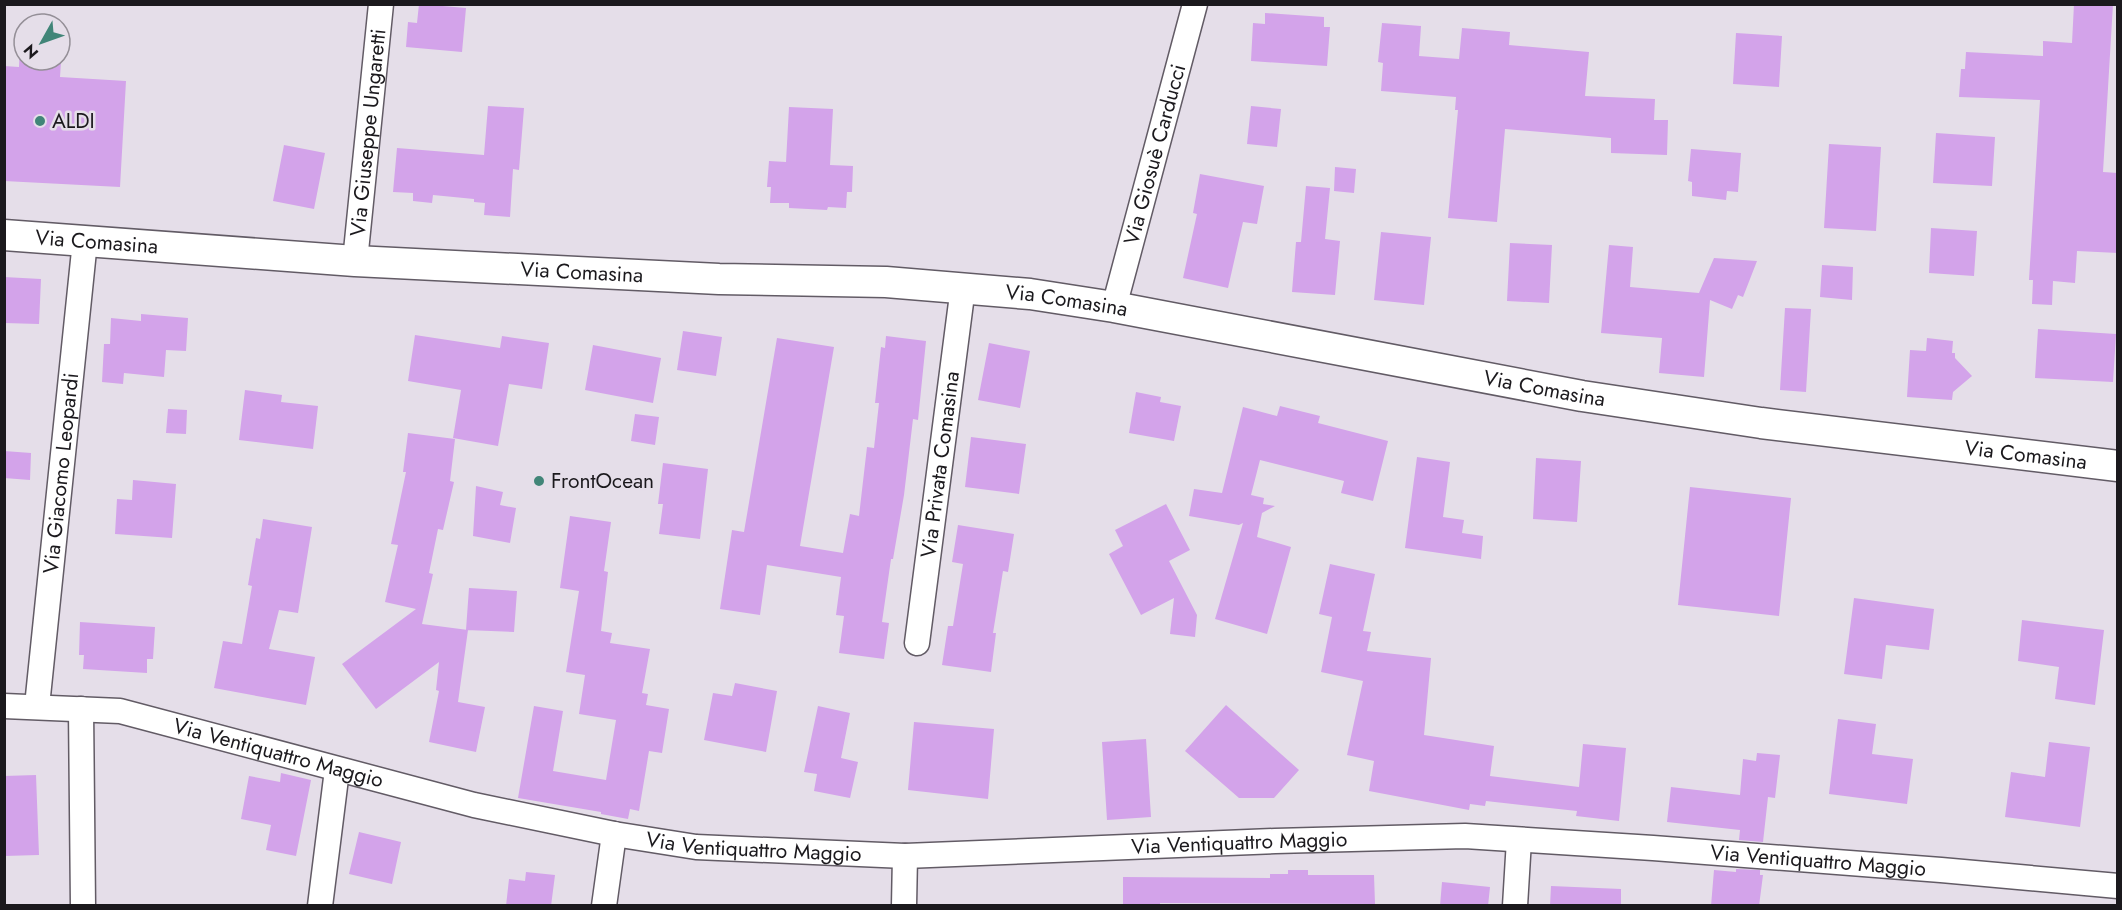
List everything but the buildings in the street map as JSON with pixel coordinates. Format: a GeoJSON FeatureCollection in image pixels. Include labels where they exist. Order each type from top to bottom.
{"type":"FeatureCollection","features":[{"type":"Feature","properties":{"kind":"street","name":"Via Giuseppe Ungaretti"},"geometry":{"type":"LineString","coordinates":[[355,261],[381,4]]}},
{"type":"Feature","properties":{"kind":"street","name":"Via Giosuè Carducci"},"geometry":{"type":"LineString","coordinates":[[1114,307],[1195,4]]}},
{"type":"Feature","properties":{"kind":"street","name":"Via Comasina"},"geometry":{"type":"LineString","coordinates":[[4,235],[355,261],[719,279],[886,282],[1029,294],[1114,307],[1593,398],[1761,423],[2118,466]]}},
{"type":"Feature","properties":{"kind":"street","name":"Via Giacomo Leopardi"},"geometry":{"type":"LineString","coordinates":[[37,706],[85,242]]}},
{"type":"Feature","properties":{"kind":"street","name":"Via Privata Comasina"},"geometry":{"type":"LineString","coordinates":[[917,643],[963,287]]}},
{"type":"Feature","properties":{"kind":"street","name":"Via Ventiquattro Maggio"},"geometry":{"type":"LineString","coordinates":[[4,706],[120,711],[474,805],[614,834],[696,847],[905,856],[1465,836],[1872,865],[2118,886]]}},
{"type":"Feature","properties":{"kind":"street"},"geometry":{"type":"LineString","coordinates":[[81,709],[82,906]]}},
{"type":"Feature","properties":{"kind":"street"},"geometry":{"type":"LineString","coordinates":[[320,906],[337,770]]}},
{"type":"Feature","properties":{"kind":"street"},"geometry":{"type":"LineString","coordinates":[[604,906],[614,834]]}},
{"type":"Feature","properties":{"kind":"street"},"geometry":{"type":"LineString","coordinates":[[1515,906],[1519,840]]}},
{"type":"Feature","properties":{"kind":"street"},"geometry":{"type":"LineString","coordinates":[[904,906],[905,856]]}},
{"type":"Feature","properties":{"kind":"place","name":"ALDI"},"geometry":{"type":"Point","coordinates":[40,121]}},
{"type":"Feature","properties":{"kind":"place","name":"FrontOcean"},"geometry":{"type":"Point","coordinates":[539,481]}}]}
